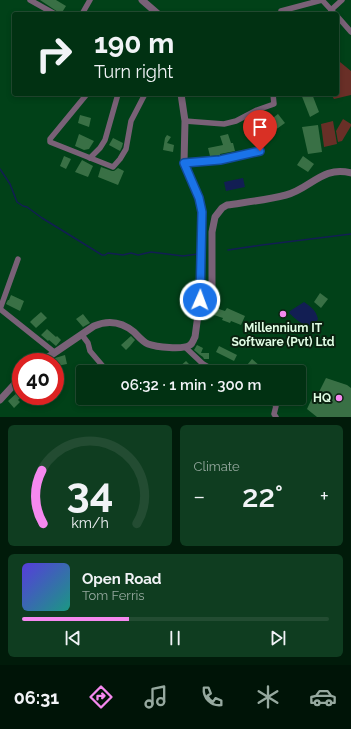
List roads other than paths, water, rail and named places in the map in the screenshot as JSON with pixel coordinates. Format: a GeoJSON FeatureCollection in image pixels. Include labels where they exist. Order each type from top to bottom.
{"type":"FeatureCollection","features":[{"type":"Feature","properties":{"kind":"street"},"geometry":{"type":"LineString","coordinates":[[30,0],[51,12]]}},
{"type":"Feature","properties":{"kind":"street"},"geometry":{"type":"LineString","coordinates":[[83,12],[90,0]]}},
{"type":"Feature","properties":{"kind":"street"},"geometry":{"type":"LineString","coordinates":[[142,0],[156,12]]}},
{"type":"Feature","properties":{"kind":"street"},"geometry":{"type":"LineString","coordinates":[[281,11],[322,0],[333,12],[342,0]]}},
{"type":"Feature","properties":{"kind":"street"},"geometry":{"type":"LineString","coordinates":[[339,18],[351,32]]}},
{"type":"Feature","properties":{"kind":"street"},"geometry":{"type":"LineString","coordinates":[[85,96],[50,139],[50,142],[113,167],[126,149],[132,120],[144,96]]}},
{"type":"Feature","properties":{"kind":"street"},"geometry":{"type":"LineString","coordinates":[[90,158],[100,148],[105,140],[117,96]]}},
{"type":"Feature","properties":{"kind":"street"},"geometry":{"type":"LineString","coordinates":[[18,259],[0,309],[54,352],[94,326],[100,323],[111,322],[125,326],[147,344],[181,348],[190,345],[195,337],[200,300],[202,212],[199,198],[184,163],[185,121],[181,96]]}},
{"type":"Feature","properties":{"kind":"street"},"geometry":{"type":"LineString","coordinates":[[185,121],[224,124],[236,121],[257,110],[274,104],[273,96]]}},
{"type":"Feature","properties":{"kind":"street"},"geometry":{"type":"LineString","coordinates":[[184,163],[220,160],[260,151]]}},
{"type":"Feature","properties":{"kind":"street"},"geometry":{"type":"LineString","coordinates":[[200,300],[207,301],[212,296],[212,232],[215,218],[222,208],[227,205],[287,195],[329,172],[344,171],[351,173]]}},
{"type":"Feature","properties":{"kind":"street"},"geometry":{"type":"LineString","coordinates":[[82,335],[88,343],[90,351],[102,365]]}},
{"type":"Feature","properties":{"kind":"street"},"geometry":{"type":"LineString","coordinates":[[185,347],[205,365]]}},
{"type":"Feature","properties":{"kind":"street"},"geometry":{"type":"LineString","coordinates":[[0,400],[12,387]]}},
{"type":"Feature","properties":{"kind":"street"},"geometry":{"type":"LineString","coordinates":[[275,405],[274,414],[276,417]]}},
{"type":"Feature","properties":{"kind":"waterway"},"geometry":{"type":"LineString","coordinates":[[0,169],[10,184],[17,202],[102,255],[108,253],[123,255],[131,253],[138,255],[151,252],[183,256],[198,254]]}},
{"type":"Feature","properties":{"kind":"waterway"},"geometry":{"type":"LineString","coordinates":[[228,250],[351,234]]}},
{"type":"Feature","properties":{"kind":"place","name":"Millennium IT Software (Pvt) Ltd"},"geometry":{"type":"Point","coordinates":[283,314]}},
{"type":"Feature","properties":{"kind":"place","name":"HQ"},"geometry":{"type":"Point","coordinates":[339,398]}}]}
